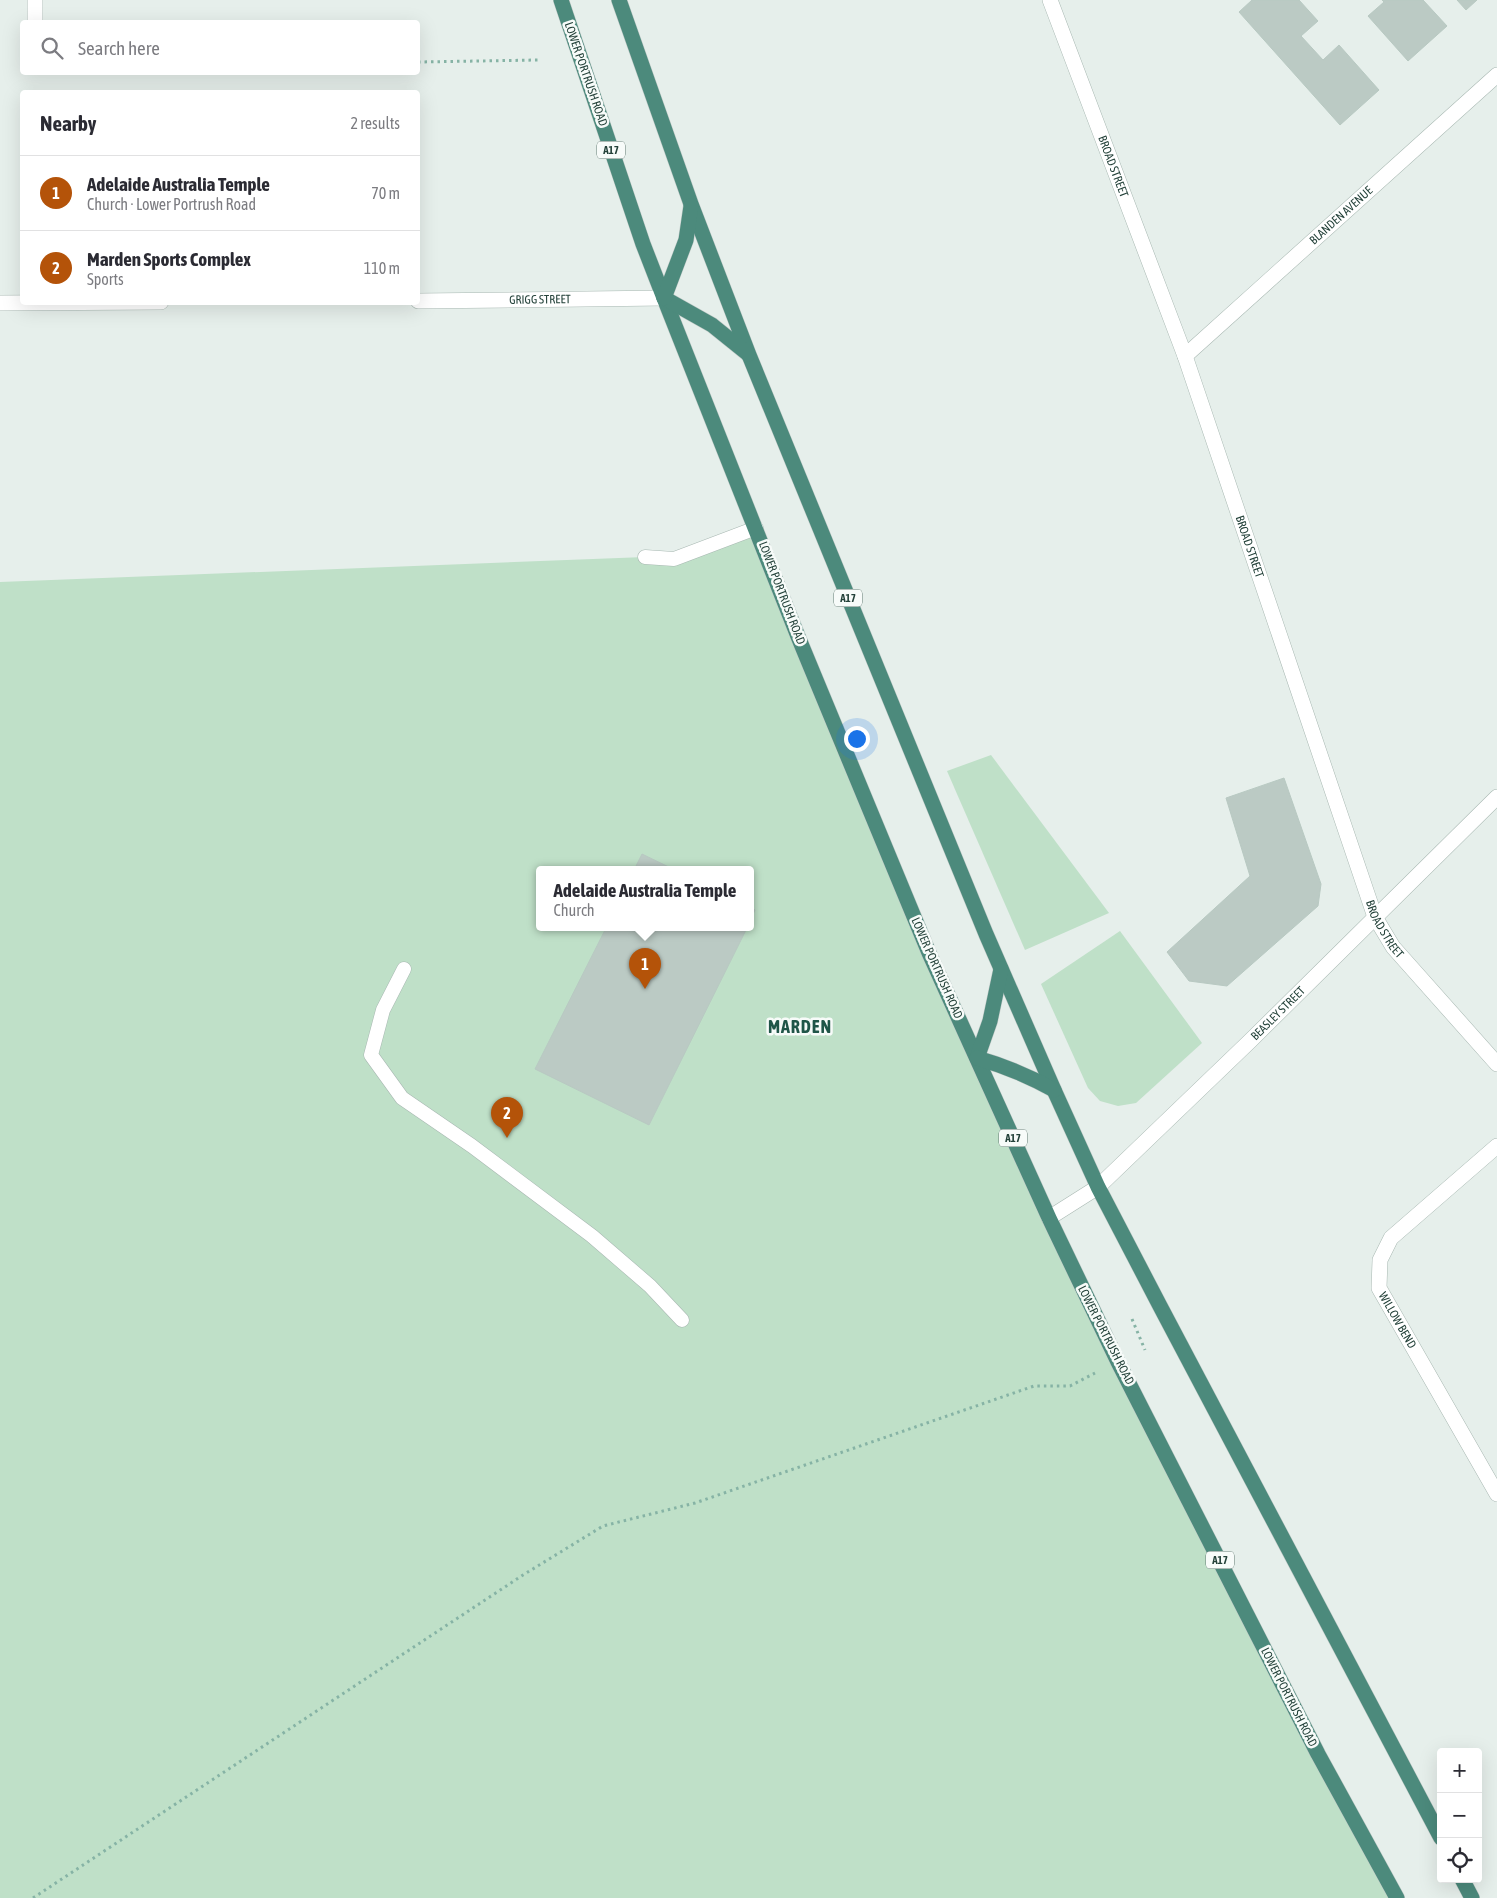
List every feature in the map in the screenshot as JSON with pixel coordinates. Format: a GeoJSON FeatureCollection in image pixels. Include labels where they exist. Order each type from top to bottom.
{"type":"FeatureCollection","features":[{"type":"Feature","properties":{"kind":"highway","name":"LOWER PORTRUSH ROAD"},"geometry":{"type":"LineString","coordinates":[[561,0],[643,244],[800,639],[925,944],[1049,1218],[1118,1362],[1318,1754],[1397,1898]]}},
{"type":"Feature","properties":{"kind":"highway","name":"A17"},"geometry":{"type":"LineString","coordinates":[[619,0],[691,204],[749,355],[1001,969],[1054,1090],[1098,1187],[1437,1830]]}},
{"type":"Feature","properties":{"kind":"highway"},"geometry":{"type":"LineString","coordinates":[[691,204],[686,240],[664,298],[712,324],[749,355]]}},
{"type":"Feature","properties":{"kind":"highway"},"geometry":{"type":"LineString","coordinates":[[1001,969],[990,1021],[977,1058],[1004,1066],[1054,1090]]}},
{"type":"Feature","properties":{"kind":"highway"},"geometry":{"type":"LineString","coordinates":[[1464,1883],[1472,1898]]}},
{"type":"Feature","properties":{"kind":"street"},"geometry":{"type":"LineString","coordinates":[[35,0],[35,20]]}},
{"type":"Feature","properties":{"kind":"street","name":"BROAD STREET"},"geometry":{"type":"LineString","coordinates":[[1050,0],[1185,356],[1376,917],[1393,947],[1497,1064]]}},
{"type":"Feature","properties":{"kind":"street","name":"BLANDEN AVENUE"},"geometry":{"type":"LineString","coordinates":[[1185,356],[1497,75]]}},
{"type":"Feature","properties":{"kind":"street","name":"GRIGG STREET"},"geometry":{"type":"LineString","coordinates":[[420,302],[664,298]]}},
{"type":"Feature","properties":{"kind":"street"},"geometry":{"type":"LineString","coordinates":[[0,303],[20,303]]}},
{"type":"Feature","properties":{"kind":"street","name":"BEASLEY STREET"},"geometry":{"type":"LineString","coordinates":[[1049,1218],[1098,1187],[1497,797]]}},
{"type":"Feature","properties":{"kind":"street","name":"WILLOW BEND"},"geometry":{"type":"LineString","coordinates":[[1497,1146],[1391,1238],[1380,1260],[1379,1288],[1497,1494]]}},
{"type":"Feature","properties":{"kind":"lane"},"geometry":{"type":"LineString","coordinates":[[645,557],[674,559],[756,528]]}},
{"type":"Feature","properties":{"kind":"lane"},"geometry":{"type":"LineString","coordinates":[[404,970],[383,1010],[371,1056],[402,1098],[472,1146],[592,1236],[650,1286],[682,1320]]}},
{"type":"Feature","properties":{"kind":"path"},"geometry":{"type":"LineString","coordinates":[[420,62],[538,60]]}},
{"type":"Feature","properties":{"kind":"path"},"geometry":{"type":"LineString","coordinates":[[1132,1319],[1144,1350]]}},
{"type":"Feature","properties":{"kind":"path"},"geometry":{"type":"LineString","coordinates":[[32,1898],[523,1575],[603,1526],[695,1503],[1034,1386],[1070,1386],[1118,1362]]}},
{"type":"Feature","properties":{"kind":"green space"},"geometry":{"type":"Polygon","coordinates":[[[756,528],[1049,1218],[1397,1898],[0,1898],[0,582],[645,557],[674,559],[756,528]]]}},
{"type":"Feature","properties":{"kind":"green space"},"geometry":{"type":"Polygon","coordinates":[[[991,755],[1109,913],[1025,950],[947,771],[991,755]]]}},
{"type":"Feature","properties":{"kind":"green space"},"geometry":{"type":"Polygon","coordinates":[[[1120,931],[1202,1043],[1136,1103],[1118,1106],[1100,1101],[1088,1088],[1041,984],[1120,931]]]}},
{"type":"Feature","properties":{"kind":"building"},"geometry":{"type":"Polygon","coordinates":[[[1252,0],[1299,0],[1318,21],[1301,36],[1323,60],[1339,45],[1379,90],[1340,125],[1239,12],[1252,0]]]}},
{"type":"Feature","properties":{"kind":"building"},"geometry":{"type":"Polygon","coordinates":[[[1382,0],[1423,0],[1447,26],[1408,61],[1368,16],[1384,2],[1382,0]]]}},
{"type":"Feature","properties":{"kind":"building"},"geometry":{"type":"Polygon","coordinates":[[[1457,0],[1477,0],[1466,10],[1457,0]]]}},
{"type":"Feature","properties":{"kind":"building"},"geometry":{"type":"Polygon","coordinates":[[[1284,778],[1321,884],[1318,906],[1227,986],[1189,981],[1167,952],[1250,876],[1226,798],[1284,778]]]}},
{"type":"Feature","properties":{"kind":"building"},"geometry":{"type":"Polygon","coordinates":[[[642,854],[667,866],[636,866],[642,854]]]}},
{"type":"Feature","properties":{"kind":"building"},"geometry":{"type":"Polygon","coordinates":[[[604,931],[746,931],[649,1125],[535,1069],[604,931]]]}},
{"type":"Feature","properties":{"kind":"place","name":"Adelaide Australia Temple"},"geometry":{"type":"Point","coordinates":[645,989]}},
{"type":"Feature","properties":{"kind":"place","name":"Marden Sports Complex"},"geometry":{"type":"Point","coordinates":[507,1138]}},
{"type":"Feature","properties":{"kind":"district","name":"MARDEN"},"geometry":{"type":"Point","coordinates":[800,1026]}}]}
